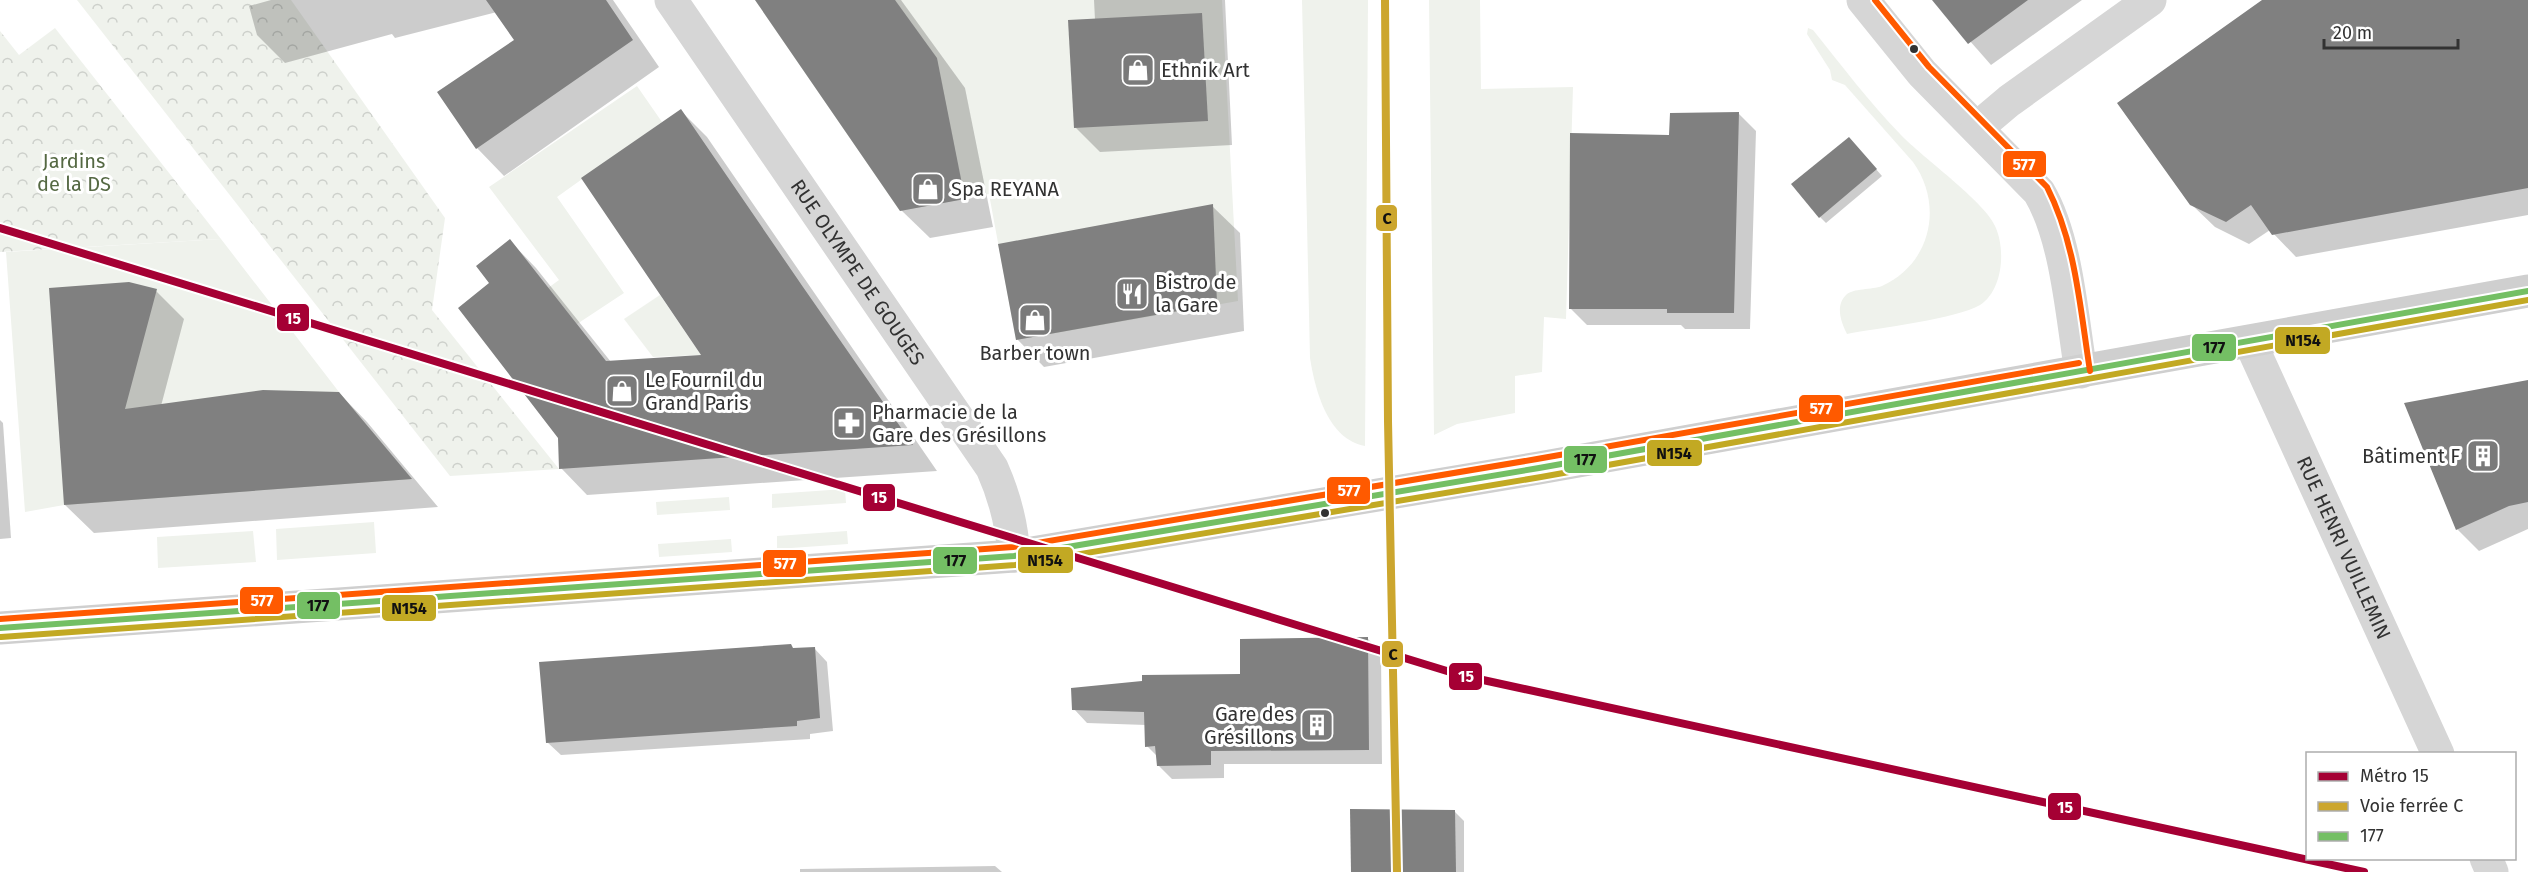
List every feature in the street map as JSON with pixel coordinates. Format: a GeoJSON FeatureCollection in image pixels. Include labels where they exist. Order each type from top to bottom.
{"type":"FeatureCollection","features":[{"type":"Feature","properties":{"kind":"main road"},"geometry":{"type":"LineString","coordinates":[[0,628],[1014,556],[1528,470],[2528,291]]}},
{"type":"Feature","properties":{"kind":"street","name":"RUE OLYMPE DE GOUGES"},"geometry":{"type":"LineString","coordinates":[[671,0],[992,468],[1005,496],[1012,528],[1014,556]]}},
{"type":"Feature","properties":{"kind":"street"},"geometry":{"type":"LineString","coordinates":[[1863,0],[1922,73],[2024,174],[2049,208],[2058,242],[2081,372]]}},
{"type":"Feature","properties":{"kind":"street"},"geometry":{"type":"LineString","coordinates":[[1977,128],[2008,101],[2150,0]]}},
{"type":"Feature","properties":{"kind":"street","name":"RUE HENRI VUILLEMIN"},"geometry":{"type":"LineString","coordinates":[[2250,342],[2438,752]]}},
{"type":"Feature","properties":{"kind":"green space"},"geometry":{"type":"Polygon","coordinates":[[[77,0],[291,0],[445,218],[432,310],[559,469],[450,476],[77,0]]]}},
{"type":"Feature","properties":{"kind":"green space"},"geometry":{"type":"Polygon","coordinates":[[[755,0],[1222,0],[1238,301],[1016,340],[989,194],[900,211],[755,0]]]}},
{"type":"Feature","properties":{"kind":"green space"},"geometry":{"type":"Polygon","coordinates":[[[1302,0],[1368,0],[1365,446],[1341,434],[1332,423],[1315,384],[1310,358],[1302,0]]]}},
{"type":"Feature","properties":{"kind":"green space"},"geometry":{"type":"Polygon","coordinates":[[[1429,0],[1480,0],[1481,89],[1573,87],[1566,319],[1544,317],[1542,372],[1515,376],[1515,413],[1457,424],[1434,435],[1429,0]]]}},
{"type":"Feature","properties":{"kind":"green space","name":"Jardins de la DS"},"geometry":{"type":"Polygon","coordinates":[[[55,28],[221,239],[0,252],[0,31],[19,55],[55,28]]]}},
{"type":"Feature","properties":{"kind":"green space"},"geometry":{"type":"Polygon","coordinates":[[[1808,28],[1813,30],[1901,135],[1966,192],[1989,216],[1995,226],[2001,246],[2000,268],[1994,290],[1980,305],[1936,319],[1847,334],[1840,314],[1843,299],[1853,291],[1882,286],[1899,276],[1912,263],[1922,248],[1928,232],[1930,214],[1928,196],[1923,179],[1913,162],[1845,85],[1832,80],[1830,70],[1807,34],[1808,28]]]}},
{"type":"Feature","properties":{"kind":"green space"},"geometry":{"type":"Polygon","coordinates":[[[637,86],[662,122],[557,197],[624,293],[577,324],[548,288],[559,280],[489,187],[637,86]]]}},
{"type":"Feature","properties":{"kind":"green space"},"geometry":{"type":"Polygon","coordinates":[[[221,239],[339,392],[412,479],[64,505],[25,512],[6,252],[221,239]]]}},
{"type":"Feature","properties":{"kind":"green space"},"geometry":{"type":"Polygon","coordinates":[[[660,295],[701,355],[653,357],[624,319],[660,295]]]}},
{"type":"Feature","properties":{"kind":"green space"},"geometry":{"type":"Polygon","coordinates":[[[845,489],[846,503],[772,508],[772,494],[845,489]]]}},
{"type":"Feature","properties":{"kind":"green space"},"geometry":{"type":"Polygon","coordinates":[[[729,497],[730,510],[657,515],[656,502],[729,497]]]}},
{"type":"Feature","properties":{"kind":"green space"},"geometry":{"type":"Polygon","coordinates":[[[374,522],[376,553],[277,560],[276,529],[374,522]]]}},
{"type":"Feature","properties":{"kind":"green space"},"geometry":{"type":"Polygon","coordinates":[[[253,531],[256,562],[158,568],[157,537],[253,531]]]}},
{"type":"Feature","properties":{"kind":"green space"},"geometry":{"type":"Polygon","coordinates":[[[847,531],[848,544],[777,549],[777,536],[847,531]]]}},
{"type":"Feature","properties":{"kind":"green space"},"geometry":{"type":"Polygon","coordinates":[[[731,539],[732,552],[659,557],[658,544],[731,539]]]}},
{"type":"Feature","properties":{"kind":"building"},"geometry":{"type":"Polygon","coordinates":[[[486,0],[606,0],[633,40],[476,149],[437,92],[514,40],[486,0]]]}},
{"type":"Feature","properties":{"kind":"building"},"geometry":{"type":"Polygon","coordinates":[[[755,0],[895,0],[937,58],[965,199],[900,211],[755,0]]]}},
{"type":"Feature","properties":{"kind":"building"},"geometry":{"type":"Polygon","coordinates":[[[1932,0],[2028,0],[1968,44],[1932,0]]]}},
{"type":"Feature","properties":{"kind":"building"},"geometry":{"type":"Polygon","coordinates":[[[2262,0],[2528,0],[2528,188],[2272,235],[2251,205],[2226,222],[2190,205],[2117,103],[2262,0]]]}},
{"type":"Feature","properties":{"kind":"building","name":"Ethnik Art"},"geometry":{"type":"Polygon","coordinates":[[[1202,13],[1208,121],[1074,128],[1068,20],[1202,13]]]}},
{"type":"Feature","properties":{"kind":"building"},"geometry":{"type":"Polygon","coordinates":[[[681,109],[913,445],[559,469],[558,438],[458,308],[489,283],[476,266],[510,239],[606,361],[701,355],[581,178],[681,109]]]}},
{"type":"Feature","properties":{"kind":"building"},"geometry":{"type":"Polygon","coordinates":[[[1739,112],[1734,313],[1667,313],[1667,309],[1569,309],[1570,133],[1669,135],[1670,113],[1739,112]]]}},
{"type":"Feature","properties":{"kind":"building"},"geometry":{"type":"Polygon","coordinates":[[[1849,137],[1877,169],[1819,218],[1791,184],[1849,137]]]}},
{"type":"Feature","properties":{"kind":"building"},"geometry":{"type":"Polygon","coordinates":[[[1213,204],[1217,304],[1016,340],[998,244],[1213,204]]]}},
{"type":"Feature","properties":{"kind":"building"},"geometry":{"type":"Polygon","coordinates":[[[129,282],[157,289],[125,409],[263,390],[339,392],[412,479],[64,505],[49,288],[129,282]]]}},
{"type":"Feature","properties":{"kind":"building","name":"Bâtiment F"},"geometry":{"type":"Polygon","coordinates":[[[2528,380],[2528,502],[2509,506],[2456,530],[2404,403],[2528,380]]]}},
{"type":"Feature","properties":{"kind":"building"},"geometry":{"type":"Polygon","coordinates":[[[1368,637],[1369,750],[1211,751],[1211,765],[1157,766],[1155,746],[1145,747],[1144,712],[1072,710],[1071,688],[1142,681],[1142,675],[1240,674],[1240,639],[1368,637]]]}},
{"type":"Feature","properties":{"kind":"building"},"geometry":{"type":"Polygon","coordinates":[[[791,644],[793,648],[815,647],[820,718],[797,721],[797,726],[546,743],[539,662],[791,644]]]}},
{"type":"Feature","properties":{"kind":"building"},"geometry":{"type":"Polygon","coordinates":[[[1350,809],[1455,810],[1456,872],[1351,872],[1350,809]]]}},
{"type":"Feature","properties":{"kind":"metro line","name":"15"},"geometry":{"type":"LineString","coordinates":[[0,228],[1460,675],[2306,859]]}},
{"type":"Feature","properties":{"kind":"metro line","name":"15"},"geometry":{"type":"LineString","coordinates":[[2309,860],[2364,872]]}},
{"type":"Feature","properties":{"kind":"rail line","name":"C"},"geometry":{"type":"LineString","coordinates":[[1385,0],[1388,421],[1397,872]]}},
{"type":"Feature","properties":{"kind":"transit line","name":"577"},"geometry":{"type":"LineString","coordinates":[[1875,0],[1929,67],[2047,187],[2065,231],[2071,254],[2090,371]]}},
{"type":"Feature","properties":{"kind":"transit line","name":"177"},"geometry":{"type":"LineString","coordinates":[[0,628],[1014,556],[1539,468],[2528,291]]}},
{"type":"Feature","properties":{"kind":"transit line","name":"N154"},"geometry":{"type":"LineString","coordinates":[[1,637],[1015,565],[1541,477],[2528,300]]}},
{"type":"Feature","properties":{"kind":"transit line","name":"577"},"geometry":{"type":"LineString","coordinates":[[0,619],[1013,547],[1537,459],[2079,363]]}},
{"type":"Feature","properties":{"kind":"place","name":"Ethnik Art"},"geometry":{"type":"Point","coordinates":[1138,70]}},
{"type":"Feature","properties":{"kind":"place","name":"Spa REYANA"},"geometry":{"type":"Point","coordinates":[928,189]}},
{"type":"Feature","properties":{"kind":"place","name":"Bistro de la Gare"},"geometry":{"type":"Point","coordinates":[1132,294]}},
{"type":"Feature","properties":{"kind":"place","name":"Barber town"},"geometry":{"type":"Point","coordinates":[1035,320]}},
{"type":"Feature","properties":{"kind":"place","name":"Le Fournil du Grand Paris"},"geometry":{"type":"Point","coordinates":[622,391]}},
{"type":"Feature","properties":{"kind":"place","name":"Pharmacie de la Gare des Grésillons"},"geometry":{"type":"Point","coordinates":[849,423]}},
{"type":"Feature","properties":{"kind":"place","name":"Bâtiment F"},"geometry":{"type":"Point","coordinates":[2483,456]}},
{"type":"Feature","properties":{"kind":"place","name":"Gare des Grésillons"},"geometry":{"type":"Point","coordinates":[1317,725]}}]}
